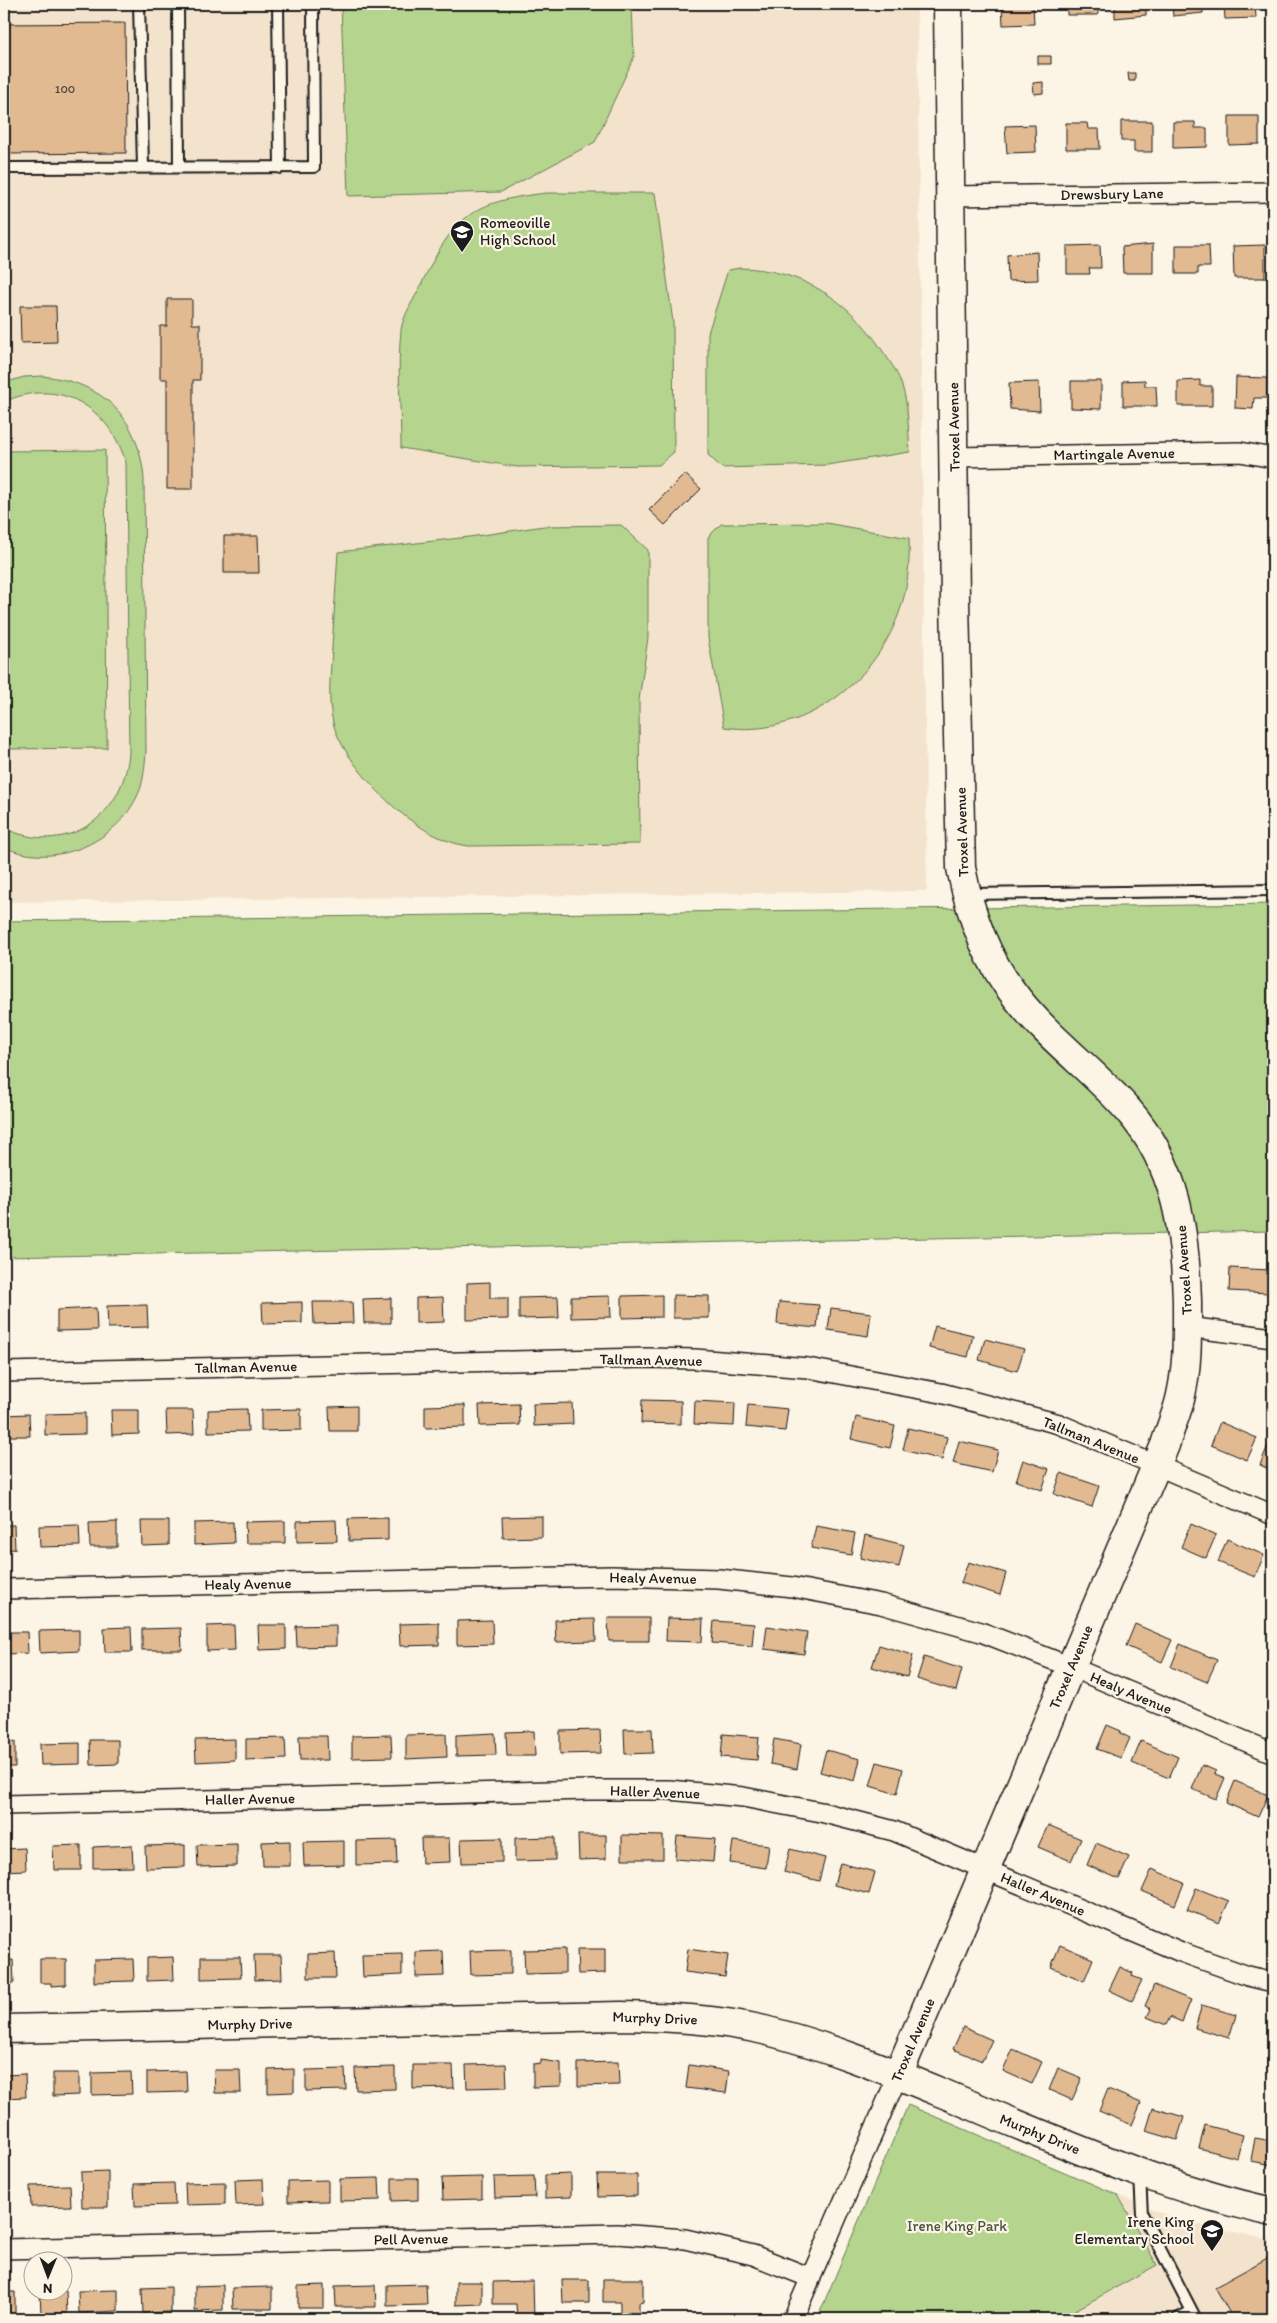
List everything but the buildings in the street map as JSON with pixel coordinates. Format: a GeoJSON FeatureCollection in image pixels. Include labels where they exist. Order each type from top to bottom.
{"type":"FeatureCollection","features":[{"type":"Feature","properties":{"kind":"street","name":"Troxel Avenue"},"geometry":{"type":"LineString","coordinates":[[793,2319],[1156,1466],[1181,1396],[1187,1358],[1186,1255],[1183,1229],[1176,1198],[1156,1151],[1129,1111],[1017,999],[999,973],[982,939],[966,894],[961,868],[955,601],[955,456],[948,4]]}},
{"type":"Feature","properties":{"kind":"street","name":"Drewsbury Lane"},"geometry":{"type":"LineString","coordinates":[[950,196],[1273,192]]}},
{"type":"Feature","properties":{"kind":"street","name":"Martingale Avenue"},"geometry":{"type":"LineString","coordinates":[[955,456],[1240,452],[1273,458]]}},
{"type":"Feature","properties":{"kind":"street"},"geometry":{"type":"LineString","coordinates":[[1187,1327],[1273,1338]]}},
{"type":"Feature","properties":{"kind":"street","name":"Tallman Avenue"},"geometry":{"type":"LineString","coordinates":[[4,1372],[647,1358],[752,1363],[839,1373],[941,1393],[1059,1424],[1273,1515]]}},
{"type":"Feature","properties":{"kind":"street","name":"Healy Avenue"},"geometry":{"type":"LineString","coordinates":[[4,1590],[612,1576],[720,1580],[800,1589],[881,1604],[981,1632],[1071,1667],[1273,1753]]}},
{"type":"Feature","properties":{"kind":"street","name":"Haller Avenue"},"geometry":{"type":"LineString","coordinates":[[4,1805],[669,1790],[743,1797],[830,1814],[894,1831],[1199,1960],[1273,1982]]}},
{"type":"Feature","properties":{"kind":"street","name":"Murphy Drive"},"geometry":{"type":"LineString","coordinates":[[4,2029],[653,2016],[695,2019],[763,2030],[814,2044],[898,2076],[1140,2175],[1222,2201],[1273,2212]]}},
{"type":"Feature","properties":{"kind":"street","name":"Pell Avenue"},"geometry":{"type":"LineString","coordinates":[[4,2249],[616,2234],[685,2239],[753,2255],[811,2278]]}},
{"type":"Feature","properties":{"kind":"lane"},"geometry":{"type":"LineString","coordinates":[[139,4],[143,167]]}},
{"type":"Feature","properties":{"kind":"lane"},"geometry":{"type":"LineString","coordinates":[[178,4],[179,167]]}},
{"type":"Feature","properties":{"kind":"lane"},"geometry":{"type":"LineString","coordinates":[[278,4],[280,168]]}},
{"type":"Feature","properties":{"kind":"lane"},"geometry":{"type":"LineString","coordinates":[[4,168],[314,167],[313,4]]}},
{"type":"Feature","properties":{"kind":"lane"},"geometry":{"type":"LineString","coordinates":[[966,894],[1273,890]]}},
{"type":"Feature","properties":{"kind":"lane"},"geometry":{"type":"LineString","coordinates":[[1140,2175],[1142,2214],[1194,2315],[1177,2319]]}},
{"type":"Feature","properties":{"kind":"shaded area","name":"Romeoville High School"},"geometry":{"type":"Polygon","coordinates":[[[4,4],[917,4],[927,891],[4,902],[4,4]]]}},
{"type":"Feature","properties":{"kind":"shaded area","name":"Irene King Elementary School"},"geometry":{"type":"Polygon","coordinates":[[[1118,2195],[1181,2221],[1273,2240],[1273,2319],[1059,2319],[1157,2265],[1118,2195]]]}},
{"type":"Feature","properties":{"kind":"green space"},"geometry":{"type":"Polygon","coordinates":[[[341,4],[632,4],[634,57],[595,142],[501,192],[348,196],[341,4]]]}},
{"type":"Feature","properties":{"kind":"green space"},"geometry":{"type":"Polygon","coordinates":[[[547,193],[655,193],[673,322],[674,452],[659,465],[517,467],[401,448],[399,374],[402,324],[432,262],[455,228],[467,217],[482,208],[521,196],[547,193]]]}},
{"type":"Feature","properties":{"kind":"green space"},"geometry":{"type":"Polygon","coordinates":[[[740,268],[783,274],[803,281],[839,302],[855,316],[893,366],[904,391],[910,452],[827,465],[722,468],[708,455],[708,333],[728,270],[740,268]]]}},
{"type":"Feature","properties":{"kind":"green space"},"geometry":{"type":"Polygon","coordinates":[[[42,376],[83,386],[100,395],[114,406],[126,421],[135,438],[141,457],[144,479],[146,753],[141,787],[132,806],[119,823],[103,836],[85,846],[65,853],[45,855],[24,854],[4,847],[4,828],[27,836],[48,838],[69,834],[87,826],[103,813],[116,797],[124,776],[129,753],[126,463],[108,427],[95,413],[80,402],[63,395],[44,393],[24,395],[4,402],[4,383],[24,377],[42,376]]]}},
{"type":"Feature","properties":{"kind":"green space"},"geometry":{"type":"Polygon","coordinates":[[[105,450],[107,748],[4,749],[4,451],[105,450]]]}},
{"type":"Feature","properties":{"kind":"green space"},"geometry":{"type":"Polygon","coordinates":[[[826,523],[909,538],[909,566],[904,595],[899,613],[887,639],[872,662],[853,683],[831,701],[807,715],[780,724],[753,728],[724,727],[708,638],[708,537],[721,524],[826,523]]]}},
{"type":"Feature","properties":{"kind":"green space"},"geometry":{"type":"Polygon","coordinates":[[[621,525],[648,550],[648,638],[639,700],[640,844],[469,846],[439,837],[411,821],[386,800],[350,758],[333,723],[330,685],[338,552],[469,537],[544,526],[621,525]]]}},
{"type":"Feature","properties":{"kind":"green space"},"geometry":{"type":"Polygon","coordinates":[[[1273,904],[1273,1231],[4,1257],[4,921],[1273,904]]]}},
{"type":"Feature","properties":{"kind":"green space","name":"Irene King Park"},"geometry":{"type":"Polygon","coordinates":[[[908,2105],[1118,2195],[1157,2265],[1059,2319],[817,2319],[908,2105]]]}},
{"type":"Feature","properties":{"kind":"place","name":"Romeoville High School"},"geometry":{"type":"Point","coordinates":[462,253]}},
{"type":"Feature","properties":{"kind":"place","name":"Irene King Elementary School"},"geometry":{"type":"Point","coordinates":[1212,2252]}}]}
